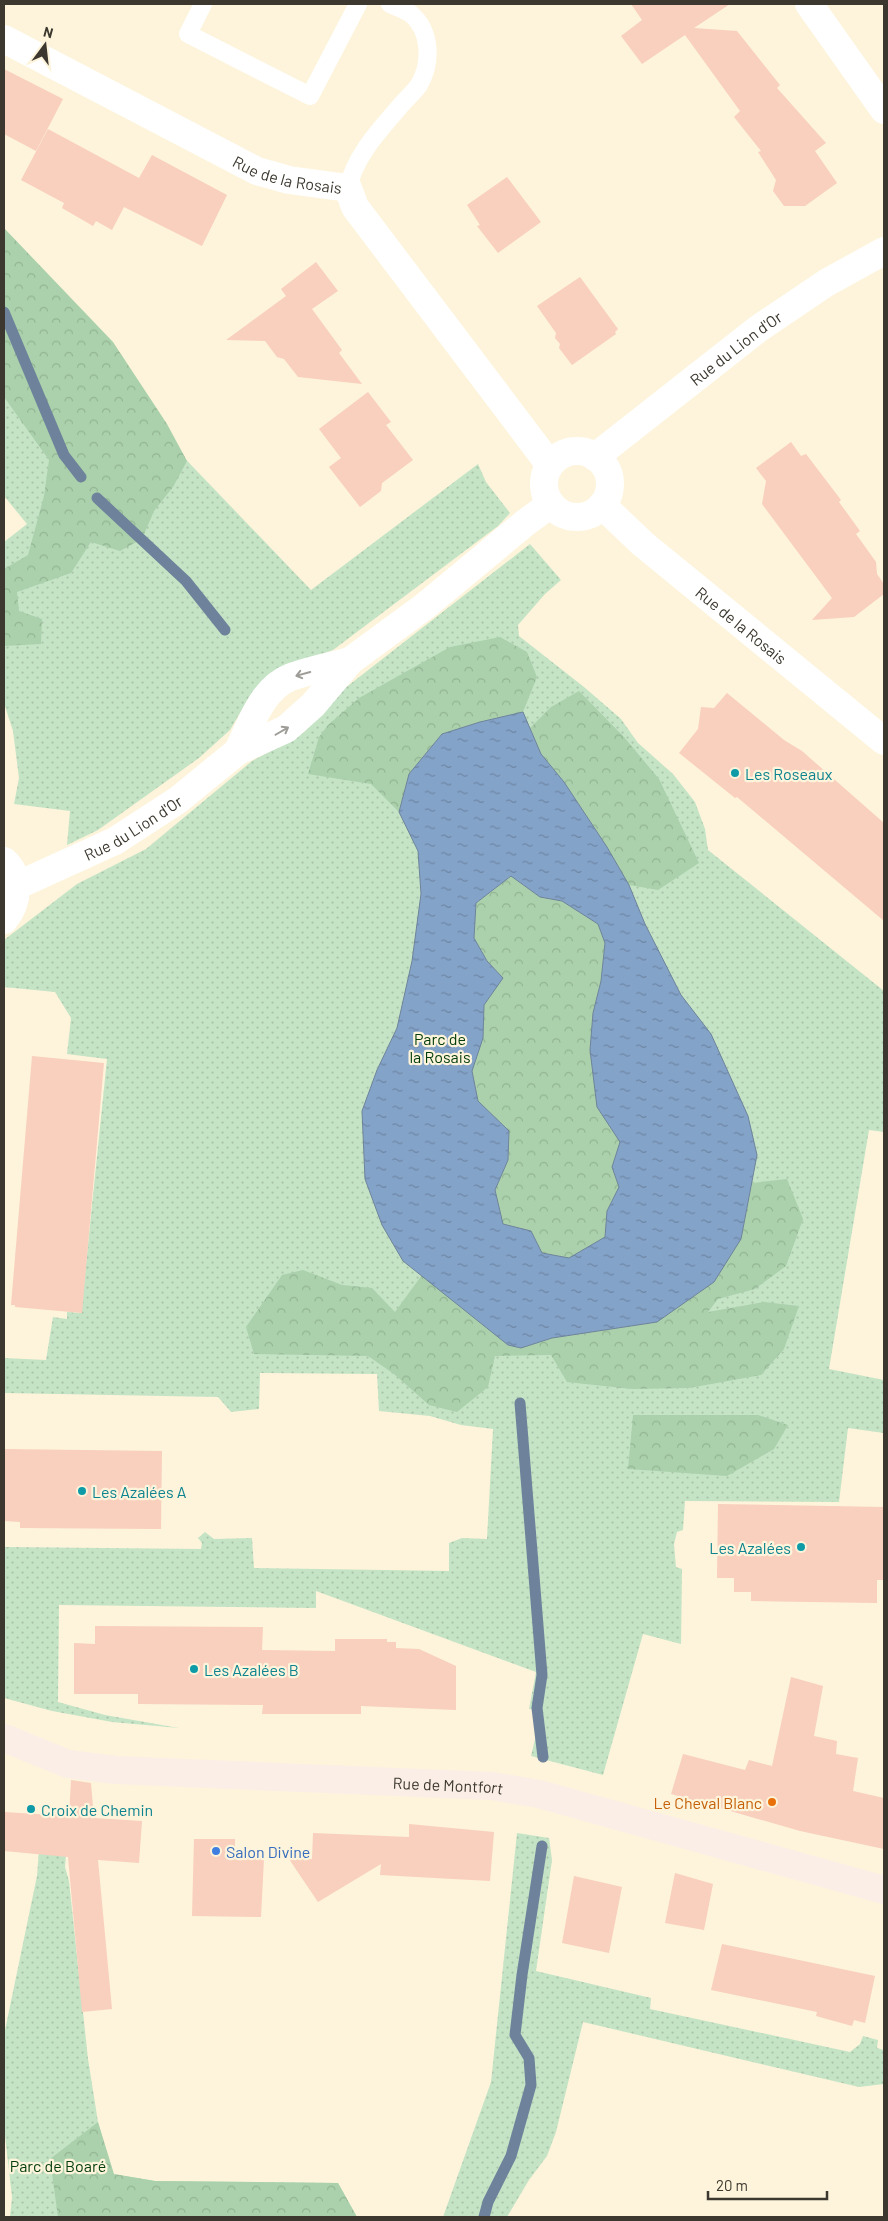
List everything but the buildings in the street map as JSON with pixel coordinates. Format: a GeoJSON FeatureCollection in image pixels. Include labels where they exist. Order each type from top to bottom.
{"type":"FeatureCollection","features":[{"type":"Feature","properties":{"kind":"main road","name":"Rue de Montfort"},"geometry":{"type":"LineString","coordinates":[[4,1738],[68,1764],[115,1770],[492,1786],[539,1794],[884,1890]]}},
{"type":"Feature","properties":{"kind":"street"},"geometry":{"type":"LineString","coordinates":[[809,4],[884,110]]}},
{"type":"Feature","properties":{"kind":"street","name":"Rue de la Rosais"},"geometry":{"type":"LineString","coordinates":[[4,39],[257,170],[289,180],[348,188],[355,207],[550,465]]}},
{"type":"Feature","properties":{"kind":"street","name":"Rue du Lion d'Or"},"geometry":{"type":"LineString","coordinates":[[595,457],[758,329],[826,283],[884,251]]}},
{"type":"Feature","properties":{"kind":"street"},"geometry":{"type":"LineString","coordinates":[[572,452],[587,453],[595,457],[604,465],[610,485],[608,496],[594,512],[576,516],[566,515],[551,504],[546,495],[544,485],[545,474],[558,457],[572,452]]}},
{"type":"Feature","properties":{"kind":"street","name":"Rue du Lion d'Or"},"geometry":{"type":"LineString","coordinates":[[16,886],[114,841],[178,800],[238,751],[286,729],[300,718],[350,661],[425,606],[525,523],[551,504]]}},
{"type":"Feature","properties":{"kind":"street","name":"Rue de la Rosais"},"geometry":{"type":"LineString","coordinates":[[602,505],[642,544],[884,741]]}},
{"type":"Feature","properties":{"kind":"street","name":"Rue du Lion d'Or"},"geometry":{"type":"LineString","coordinates":[[238,751],[262,702],[274,689],[289,678],[350,661]]}},
{"type":"Feature","properties":{"kind":"street"},"geometry":{"type":"LineString","coordinates":[[4,861],[13,874],[16,886],[16,899],[11,912],[4,920]]}},
{"type":"Feature","properties":{"kind":"lane"},"geometry":{"type":"LineString","coordinates":[[203,4],[188,34],[310,96],[358,4]]}},
{"type":"Feature","properties":{"kind":"lane"},"geometry":{"type":"LineString","coordinates":[[348,188],[355,165],[373,139],[419,85],[427,65],[428,46],[423,31],[411,14],[390,4]]}},
{"type":"Feature","properties":{"kind":"green space"},"geometry":{"type":"Polygon","coordinates":[[[4,228],[113,342],[167,424],[187,461],[173,487],[154,511],[142,539],[120,551],[91,542],[71,573],[17,592],[19,611],[42,619],[41,644],[4,646],[4,569],[28,555],[44,496],[49,460],[4,397],[4,228]]]}},
{"type":"Feature","properties":{"kind":"green space"},"geometry":{"type":"Polygon","coordinates":[[[4,230],[31,298],[311,590],[478,464],[486,482],[510,513],[498,526],[333,650],[307,660],[250,696],[230,730],[199,758],[98,830],[67,845],[70,811],[14,804],[19,778],[13,731],[4,703],[4,542],[27,524],[4,496],[4,230]]]}},
{"type":"Feature","properties":{"kind":"green space","name":"Parc de la Rosais"},"geometry":{"type":"Polygon","coordinates":[[[530,544],[561,580],[545,594],[518,625],[519,636],[621,719],[638,743],[673,774],[695,802],[705,829],[708,850],[884,991],[884,1132],[869,1130],[829,1369],[884,1380],[884,1433],[848,1428],[839,1502],[685,1501],[683,1530],[677,1532],[674,1544],[676,1567],[682,1569],[681,1644],[643,1634],[603,1775],[531,1756],[542,1710],[529,1709],[536,1672],[316,1591],[316,1608],[59,1605],[58,1702],[105,1715],[179,1728],[112,1722],[52,1711],[4,1698],[4,1547],[201,1549],[202,1543],[198,1538],[205,1532],[214,1539],[252,1538],[254,1568],[449,1571],[449,1543],[462,1538],[487,1539],[493,1429],[461,1425],[430,1416],[379,1411],[377,1374],[260,1373],[259,1409],[231,1412],[218,1397],[4,1393],[4,1358],[46,1360],[53,1317],[67,1319],[67,1312],[81,1313],[107,1059],[67,1054],[71,1018],[55,992],[4,987],[4,940],[77,884],[146,849],[252,761],[303,733],[327,709],[340,692],[530,544]]]}},
{"type":"Feature","properties":{"kind":"green space"},"geometry":{"type":"Polygon","coordinates":[[[500,637],[527,652],[537,677],[523,712],[480,722],[442,734],[409,774],[399,812],[371,784],[308,774],[319,737],[328,725],[359,698],[450,647],[500,637]]]}},
{"type":"Feature","properties":{"kind":"green space"},"geometry":{"type":"Polygon","coordinates":[[[579,691],[624,737],[659,779],[699,863],[658,890],[629,885],[607,847],[564,782],[541,754],[530,728],[551,707],[579,691]]]}},
{"type":"Feature","properties":{"kind":"green space"},"geometry":{"type":"Polygon","coordinates":[[[511,876],[540,897],[562,901],[598,924],[605,942],[601,981],[593,1013],[597,1107],[620,1142],[612,1167],[619,1187],[607,1211],[605,1238],[569,1258],[541,1253],[531,1231],[503,1224],[495,1190],[508,1160],[509,1131],[478,1101],[472,1071],[483,1038],[484,1005],[503,978],[487,961],[474,938],[476,903],[511,876]]]}},
{"type":"Feature","properties":{"kind":"green space"},"geometry":{"type":"Polygon","coordinates":[[[787,1179],[803,1219],[786,1266],[755,1289],[718,1299],[708,1312],[764,1302],[799,1306],[784,1349],[761,1375],[689,1388],[632,1389],[567,1382],[551,1355],[495,1356],[488,1387],[457,1412],[429,1405],[394,1374],[368,1356],[254,1354],[246,1327],[282,1275],[303,1270],[342,1285],[372,1288],[395,1312],[422,1275],[508,1345],[521,1348],[552,1338],[657,1322],[741,1239],[752,1183],[787,1179]]]}},
{"type":"Feature","properties":{"kind":"green space"},"geometry":{"type":"Polygon","coordinates":[[[633,1415],[758,1415],[788,1425],[774,1449],[727,1476],[628,1469],[633,1415]]]}},
{"type":"Feature","properties":{"kind":"green space","name":"Parc de Boaré"},"geometry":{"type":"Polygon","coordinates":[[[42,1812],[69,1816],[65,1867],[69,1881],[88,2059],[98,2122],[113,2174],[155,2181],[338,2183],[357,2217],[10,2217],[12,2197],[4,2127],[4,2035],[37,1876],[42,1812]]]}},
{"type":"Feature","properties":{"kind":"green space"},"geometry":{"type":"Polygon","coordinates":[[[517,1833],[549,1838],[552,1860],[536,1971],[651,1998],[650,2009],[850,2052],[860,2044],[863,2036],[878,2040],[877,2048],[884,2050],[884,2084],[859,2087],[583,2022],[556,2132],[547,2156],[529,2180],[507,2217],[443,2217],[491,2082],[517,1833]]]}},
{"type":"Feature","properties":{"kind":"green space"},"geometry":{"type":"Polygon","coordinates":[[[98,2122],[114,2174],[155,2181],[338,2183],[357,2217],[58,2217],[50,2159],[98,2122]]]}},
{"type":"Feature","properties":{"kind":"water"},"geometry":{"type":"Polygon","coordinates":[[[523,712],[541,754],[564,782],[607,847],[629,885],[645,924],[681,995],[711,1034],[748,1116],[757,1155],[741,1239],[714,1282],[657,1322],[552,1338],[521,1348],[508,1345],[403,1261],[382,1225],[365,1179],[362,1111],[377,1070],[397,1028],[412,961],[421,894],[418,851],[399,812],[409,774],[442,734],[480,722],[523,712]],[[511,876],[476,903],[474,938],[487,961],[503,978],[484,1005],[483,1038],[472,1071],[478,1101],[509,1131],[508,1160],[495,1190],[503,1224],[531,1231],[542,1253],[569,1258],[605,1237],[607,1211],[619,1187],[612,1167],[620,1142],[597,1107],[590,1050],[593,1013],[601,981],[605,943],[598,924],[562,901],[540,897],[511,876]]]}},
{"type":"Feature","properties":{"kind":"waterway"},"geometry":{"type":"LineString","coordinates":[[4,312],[64,455],[81,477]]}},
{"type":"Feature","properties":{"kind":"waterway"},"geometry":{"type":"LineString","coordinates":[[97,498],[186,581],[225,630]]}},
{"type":"Feature","properties":{"kind":"waterway"},"geometry":{"type":"LineString","coordinates":[[520,1403],[542,1675],[537,1708],[543,1757]]}},
{"type":"Feature","properties":{"kind":"waterway"},"geometry":{"type":"LineString","coordinates":[[484,2217],[488,2202],[511,2156],[531,2085],[529,2058],[515,2035],[522,1975],[542,1846]]}},
{"type":"Feature","properties":{"kind":"place","name":"Les Roseaux"},"geometry":{"type":"Point","coordinates":[735,773]}},
{"type":"Feature","properties":{"kind":"place","name":"Les Azalées A"},"geometry":{"type":"Point","coordinates":[82,1491]}},
{"type":"Feature","properties":{"kind":"place","name":"Les Azalées"},"geometry":{"type":"Point","coordinates":[801,1547]}},
{"type":"Feature","properties":{"kind":"place","name":"Les Azalées B"},"geometry":{"type":"Point","coordinates":[194,1669]}},
{"type":"Feature","properties":{"kind":"place","name":"Le Cheval Blanc"},"geometry":{"type":"Point","coordinates":[772,1802]}},
{"type":"Feature","properties":{"kind":"place","name":"Croix de Chemin"},"geometry":{"type":"Point","coordinates":[31,1809]}},
{"type":"Feature","properties":{"kind":"place","name":"Salon Divine"},"geometry":{"type":"Point","coordinates":[216,1851]}}]}
